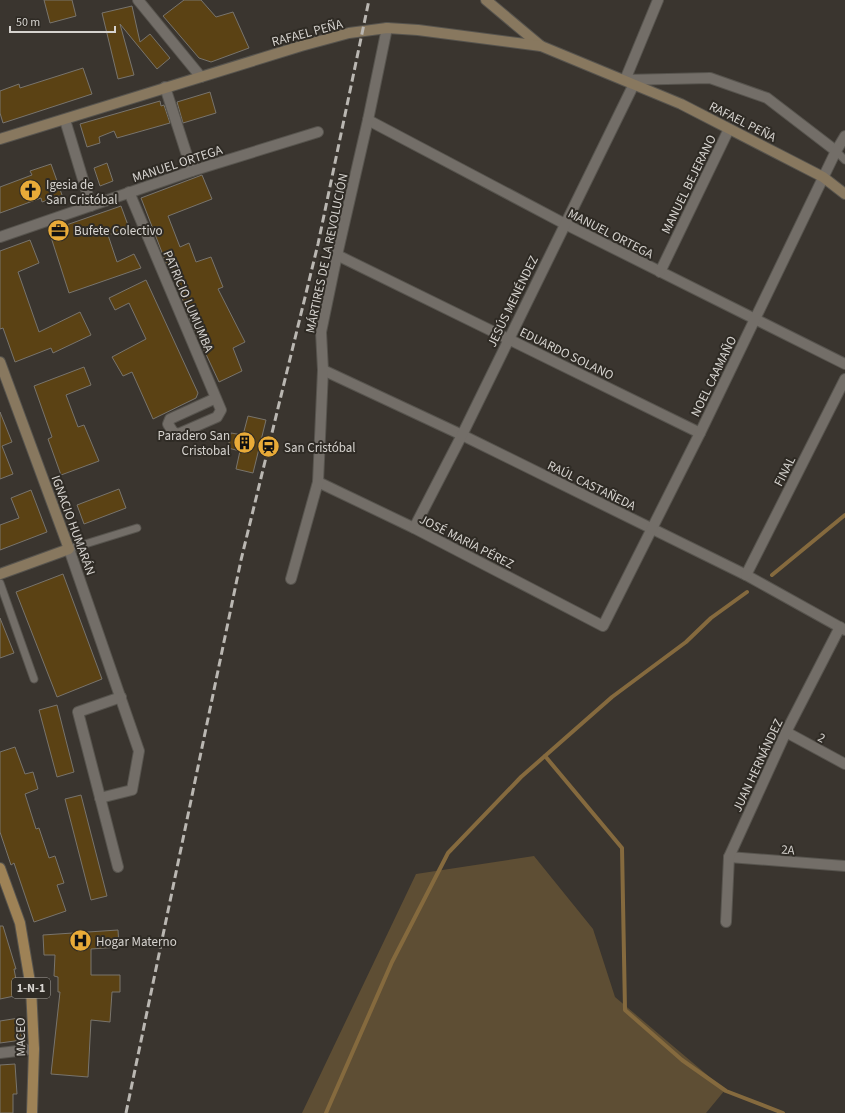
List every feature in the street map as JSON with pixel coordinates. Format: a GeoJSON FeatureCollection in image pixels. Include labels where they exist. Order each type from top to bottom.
{"type":"FeatureCollection","features":[{"type":"Feature","properties":{"kind":"main road","name":"MACEO"},"geometry":{"type":"LineString","coordinates":[[0,868],[22,930],[31,988],[34,1049],[32,1113]]}},
{"type":"Feature","properties":{"kind":"street"},"geometry":{"type":"LineString","coordinates":[[138,0],[201,77]]}},
{"type":"Feature","properties":{"kind":"street"},"geometry":{"type":"LineString","coordinates":[[486,0],[541,46]]}},
{"type":"Feature","properties":{"kind":"street","name":"JESÚS MENÉNDEZ"},"geometry":{"type":"LineString","coordinates":[[414,528],[462,435],[565,224],[629,82],[658,0]]}},
{"type":"Feature","properties":{"kind":"street","name":"RAFAEL PEÑA"},"geometry":{"type":"LineString","coordinates":[[0,139],[307,44],[349,33],[386,28],[418,30],[541,46],[681,104],[823,177],[845,194]]}},
{"type":"Feature","properties":{"kind":"street","name":"MÁRTIRES DE LA REVOLUCIÓN"},"geometry":{"type":"LineString","coordinates":[[291,579],[318,482],[323,370],[321,332],[368,120],[386,28]]}},
{"type":"Feature","properties":{"kind":"street","name":"RAFAEL PEÑA"},"geometry":{"type":"LineString","coordinates":[[629,82],[710,78],[767,98],[836,152]]}},
{"type":"Feature","properties":{"kind":"street"},"geometry":{"type":"LineString","coordinates":[[166,88],[192,171]]}},
{"type":"Feature","properties":{"kind":"street"},"geometry":{"type":"LineString","coordinates":[[65,120],[91,206]]}},
{"type":"Feature","properties":{"kind":"street","name":"MANUEL ORTEGA"},"geometry":{"type":"LineString","coordinates":[[368,120],[565,224],[845,364]]}},
{"type":"Feature","properties":{"kind":"street","name":"MANUEL BEJERANO"},"geometry":{"type":"LineString","coordinates":[[660,272],[729,129]]}},
{"type":"Feature","properties":{"kind":"street","name":"MANUEL ORTEGA"},"geometry":{"type":"LineString","coordinates":[[0,237],[192,171],[318,132]]}},
{"type":"Feature","properties":{"kind":"street","name":"NOEL CAAMAÑO"},"geometry":{"type":"LineString","coordinates":[[603,626],[700,433],[823,177],[845,136]]}},
{"type":"Feature","properties":{"kind":"street","name":"PATRICIO LUMUMBA"},"geometry":{"type":"LineString","coordinates":[[129,192],[222,410],[217,417],[178,434],[170,428],[168,424],[170,419],[216,398]]}},
{"type":"Feature","properties":{"kind":"street","name":"EDUARDO SOLANO"},"geometry":{"type":"LineString","coordinates":[[337,255],[700,433]]}},
{"type":"Feature","properties":{"kind":"street","name":"IGNACIO HUMARÁN"},"geometry":{"type":"LineString","coordinates":[[0,362],[69,549],[139,750],[132,790],[100,798]]}},
{"type":"Feature","properties":{"kind":"street","name":"RAÚL CASTAÑEDA"},"geometry":{"type":"LineString","coordinates":[[323,370],[462,435],[746,575],[842,629]]}},
{"type":"Feature","properties":{"kind":"street","name":"FINAL"},"geometry":{"type":"LineString","coordinates":[[746,575],[845,379]]}},
{"type":"Feature","properties":{"kind":"street","name":"JOSÉ MARÍA PÉREZ"},"geometry":{"type":"LineString","coordinates":[[318,482],[414,528],[603,626]]}},
{"type":"Feature","properties":{"kind":"street"},"geometry":{"type":"LineString","coordinates":[[0,574],[69,549]]}},
{"type":"Feature","properties":{"kind":"street","name":"JUAN HERNÁNDEZ"},"geometry":{"type":"LineString","coordinates":[[726,922],[729,857],[786,732],[842,629]]}},
{"type":"Feature","properties":{"kind":"street"},"geometry":{"type":"LineString","coordinates":[[118,867],[78,712],[121,697]]}},
{"type":"Feature","properties":{"kind":"street","name":"2"},"geometry":{"type":"LineString","coordinates":[[786,732],[845,764]]}},
{"type":"Feature","properties":{"kind":"street","name":"2A"},"geometry":{"type":"LineString","coordinates":[[729,857],[845,866]]}},
{"type":"Feature","properties":{"kind":"street"},"geometry":{"type":"LineString","coordinates":[[0,1053],[34,1049]]}},
{"type":"Feature","properties":{"kind":"lane"},"geometry":{"type":"LineString","coordinates":[[836,152],[845,160]]}},
{"type":"Feature","properties":{"kind":"lane"},"geometry":{"type":"LineString","coordinates":[[69,549],[137,528]]}},
{"type":"Feature","properties":{"kind":"lane"},"geometry":{"type":"LineString","coordinates":[[0,582],[34,680]]}},
{"type":"Feature","properties":{"kind":"shaded area"},"geometry":{"type":"Polygon","coordinates":[[[534,856],[593,929],[615,997],[725,1090],[706,1113],[302,1113],[416,874],[534,856]]]}},
{"type":"Feature","properties":{"kind":"building"},"geometry":{"type":"Polygon","coordinates":[[[44,0],[72,0],[76,16],[50,23],[44,0]]]}},
{"type":"Feature","properties":{"kind":"building"},"geometry":{"type":"Polygon","coordinates":[[[184,0],[201,0],[216,17],[233,12],[249,48],[211,62],[199,58],[163,16],[184,0]]]}},
{"type":"Feature","properties":{"kind":"building"},"geometry":{"type":"Polygon","coordinates":[[[132,6],[140,42],[150,34],[170,58],[157,69],[120,24],[134,75],[118,79],[102,13],[132,6]]]}},
{"type":"Feature","properties":{"kind":"building"},"geometry":{"type":"Polygon","coordinates":[[[83,68],[92,94],[3,123],[0,113],[0,91],[19,84],[20,88],[83,68]]]}},
{"type":"Feature","properties":{"kind":"building"},"geometry":{"type":"Polygon","coordinates":[[[210,92],[216,113],[183,123],[177,102],[210,92]]]}},
{"type":"Feature","properties":{"kind":"building"},"geometry":{"type":"Polygon","coordinates":[[[160,101],[161,106],[164,105],[170,123],[117,138],[114,131],[99,137],[100,143],[87,147],[80,124],[160,101]]]}},
{"type":"Feature","properties":{"kind":"building"},"geometry":{"type":"Polygon","coordinates":[[[107,163],[113,181],[100,186],[94,168],[107,163]]]}},
{"type":"Feature","properties":{"kind":"building","name":"Igesia de San Cristóbal"},"geometry":{"type":"Polygon","coordinates":[[[51,164],[62,195],[42,202],[41,198],[0,213],[0,187],[32,175],[30,171],[51,164]]]}},
{"type":"Feature","properties":{"kind":"building"},"geometry":{"type":"Polygon","coordinates":[[[202,175],[212,199],[168,216],[180,247],[189,243],[196,262],[211,257],[223,287],[218,289],[245,342],[233,348],[242,371],[219,382],[190,320],[171,267],[168,268],[141,198],[202,175]]]}},
{"type":"Feature","properties":{"kind":"building"},"geometry":{"type":"Polygon","coordinates":[[[121,206],[129,228],[108,235],[117,262],[134,254],[141,268],[69,293],[49,231],[121,206]]]}},
{"type":"Feature","properties":{"kind":"building"},"geometry":{"type":"Polygon","coordinates":[[[30,240],[39,263],[18,272],[39,332],[80,312],[91,335],[53,353],[51,348],[15,362],[3,328],[0,329],[0,251],[30,240]]]}},
{"type":"Feature","properties":{"kind":"building"},"geometry":{"type":"Polygon","coordinates":[[[146,280],[198,393],[196,398],[153,419],[132,372],[123,376],[112,357],[146,339],[129,303],[115,310],[109,298],[146,280]]]}},
{"type":"Feature","properties":{"kind":"building"},"geometry":{"type":"Polygon","coordinates":[[[84,367],[91,385],[66,395],[78,427],[84,425],[99,461],[61,475],[48,439],[52,437],[34,386],[84,367]]]}},
{"type":"Feature","properties":{"kind":"building"},"geometry":{"type":"Polygon","coordinates":[[[0,412],[12,442],[2,446],[13,474],[0,479],[0,412]]]}},
{"type":"Feature","properties":{"kind":"building","name":"Paradero San Cristobal"},"geometry":{"type":"Polygon","coordinates":[[[248,416],[266,420],[253,473],[236,469],[240,451],[228,448],[231,433],[243,435],[248,416]]]}},
{"type":"Feature","properties":{"kind":"building"},"geometry":{"type":"Polygon","coordinates":[[[119,489],[126,508],[84,524],[77,505],[119,489]]]}},
{"type":"Feature","properties":{"kind":"building"},"geometry":{"type":"Polygon","coordinates":[[[31,490],[47,532],[0,550],[0,525],[19,518],[11,498],[31,490]]]}},
{"type":"Feature","properties":{"kind":"building"},"geometry":{"type":"Polygon","coordinates":[[[63,574],[102,679],[57,697],[16,592],[63,574]]]}},
{"type":"Feature","properties":{"kind":"building"},"geometry":{"type":"Polygon","coordinates":[[[0,618],[14,653],[0,658],[0,618]]]}},
{"type":"Feature","properties":{"kind":"building"},"geometry":{"type":"Polygon","coordinates":[[[57,705],[74,772],[57,777],[39,710],[57,705]]]}},
{"type":"Feature","properties":{"kind":"building"},"geometry":{"type":"Polygon","coordinates":[[[15,747],[25,774],[33,772],[38,789],[25,794],[36,829],[39,828],[49,858],[55,856],[64,883],[57,885],[66,911],[34,922],[14,863],[11,865],[0,832],[0,752],[15,747]]]}},
{"type":"Feature","properties":{"kind":"building"},"geometry":{"type":"Polygon","coordinates":[[[81,795],[107,896],[91,900],[65,799],[81,795]]]}},
{"type":"Feature","properties":{"kind":"building"},"geometry":{"type":"Polygon","coordinates":[[[0,926],[3,926],[16,969],[14,969],[19,995],[0,999],[0,926]]]}},
{"type":"Feature","properties":{"kind":"building"},"geometry":{"type":"Polygon","coordinates":[[[118,930],[119,947],[91,949],[91,975],[120,975],[120,992],[112,992],[110,1022],[91,1020],[88,1077],[51,1074],[60,992],[58,992],[58,977],[54,976],[55,955],[44,955],[43,935],[118,930]]]}},
{"type":"Feature","properties":{"kind":"building"},"geometry":{"type":"Polygon","coordinates":[[[19,1018],[22,1040],[0,1043],[0,1021],[19,1018]]]}},
{"type":"Feature","properties":{"kind":"building"},"geometry":{"type":"Polygon","coordinates":[[[15,1064],[17,1094],[13,1094],[13,1113],[0,1113],[0,1065],[15,1064]]]}},
{"type":"Feature","properties":{"kind":"waterway"},"geometry":{"type":"LineString","coordinates":[[772,575],[845,515]]}},
{"type":"Feature","properties":{"kind":"waterway"},"geometry":{"type":"LineString","coordinates":[[326,1113],[392,962],[448,853],[521,777],[612,697],[686,642],[711,618],[747,592]]}},
{"type":"Feature","properties":{"kind":"waterway"},"geometry":{"type":"LineString","coordinates":[[545,756],[622,848],[625,1010],[682,1060],[726,1091],[783,1113]]}},
{"type":"Feature","properties":{"kind":"railway"},"geometry":{"type":"LineString","coordinates":[[126,1113],[241,560],[318,244],[369,0]]}},
{"type":"Feature","properties":{"kind":"place","name":"Igesia de San Cristóbal"},"geometry":{"type":"Point","coordinates":[30,191]}},
{"type":"Feature","properties":{"kind":"place","name":"Bufete Colectivo"},"geometry":{"type":"Point","coordinates":[59,230]}},
{"type":"Feature","properties":{"kind":"place","name":"Paradero San Cristobal"},"geometry":{"type":"Point","coordinates":[245,442]}},
{"type":"Feature","properties":{"kind":"place","name":"San Cristóbal"},"geometry":{"type":"Point","coordinates":[268,447]}},
{"type":"Feature","properties":{"kind":"place","name":"Hogar Materno"},"geometry":{"type":"Point","coordinates":[81,941]}}]}
